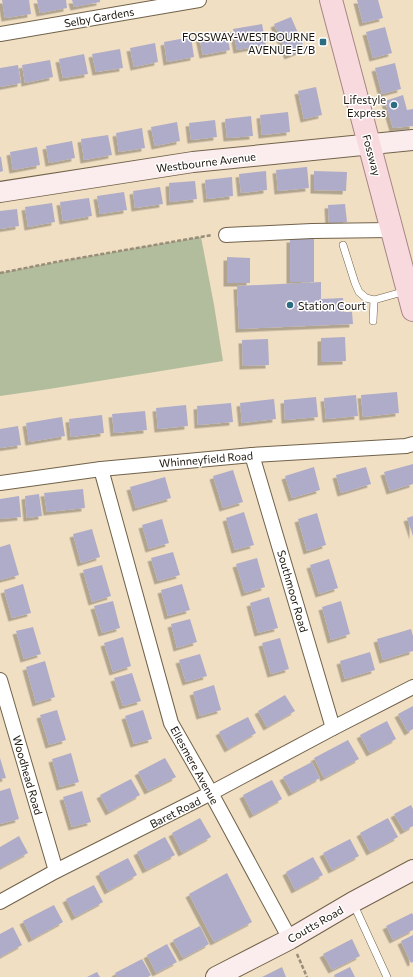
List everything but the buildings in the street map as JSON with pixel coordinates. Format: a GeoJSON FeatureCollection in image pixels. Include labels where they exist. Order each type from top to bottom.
{"type":"FeatureCollection","features":[{"type":"Feature","properties":{"kind":"main road","name":"Fossway"},"geometry":{"type":"LineString","coordinates":[[331,0],[410,300]]}},
{"type":"Feature","properties":{"kind":"street","name":"Selby Gardens"},"geometry":{"type":"LineString","coordinates":[[0,34],[199,0]]}},
{"type":"Feature","properties":{"kind":"street","name":"Westbourne Avenue"},"geometry":{"type":"LineString","coordinates":[[0,192],[194,162],[413,140]]}},
{"type":"Feature","properties":{"kind":"street"},"geometry":{"type":"LineString","coordinates":[[226,235],[312,231],[392,230]]}},
{"type":"Feature","properties":{"kind":"street","name":"Whinneyfield Road"},"geometry":{"type":"LineString","coordinates":[[0,483],[101,469],[252,455],[406,446],[413,444]]}},
{"type":"Feature","properties":{"kind":"street","name":"Southmoor Road"},"geometry":{"type":"LineString","coordinates":[[252,455],[333,728]]}},
{"type":"Feature","properties":{"kind":"street","name":"Ellesmere Avenue"},"geometry":{"type":"LineString","coordinates":[[101,469],[171,723],[211,793],[290,939]]}},
{"type":"Feature","properties":{"kind":"street","name":"Woodhead Road"},"geometry":{"type":"LineString","coordinates":[[0,680],[56,871]]}},
{"type":"Feature","properties":{"kind":"street","name":"Baret Road"},"geometry":{"type":"LineString","coordinates":[[0,902],[56,871],[211,793],[413,687]]}},
{"type":"Feature","properties":{"kind":"street","name":"Coutts Road"},"geometry":{"type":"LineString","coordinates":[[226,975],[353,902],[413,870]]}},
{"type":"Feature","properties":{"kind":"lane"},"geometry":{"type":"LineString","coordinates":[[344,245],[355,283],[359,292],[366,298],[374,300],[410,300]]}},
{"type":"Feature","properties":{"kind":"lane"},"geometry":{"type":"LineString","coordinates":[[373,321],[374,300]]}},
{"type":"Feature","properties":{"kind":"lane"},"geometry":{"type":"LineString","coordinates":[[353,902],[387,977]]}},
{"type":"Feature","properties":{"kind":"path"},"geometry":{"type":"LineString","coordinates":[[0,272],[206,236],[226,235]]}},
{"type":"Feature","properties":{"kind":"path"},"geometry":{"type":"LineString","coordinates":[[290,939],[307,977]]}},
{"type":"Feature","properties":{"kind":"green space"},"geometry":{"type":"Polygon","coordinates":[[[201,237],[223,361],[0,396],[0,273],[201,237]]]}},
{"type":"Feature","properties":{"kind":"place","name":"FOSSWAY-WESTBOURNE AVENUE-E/B"},"geometry":{"type":"Point","coordinates":[323,42]}},
{"type":"Feature","properties":{"kind":"place","name":"Lifestyle Express"},"geometry":{"type":"Point","coordinates":[394,105]}},
{"type":"Feature","properties":{"kind":"place","name":"Station Court"},"geometry":{"type":"Point","coordinates":[290,305]}}]}
